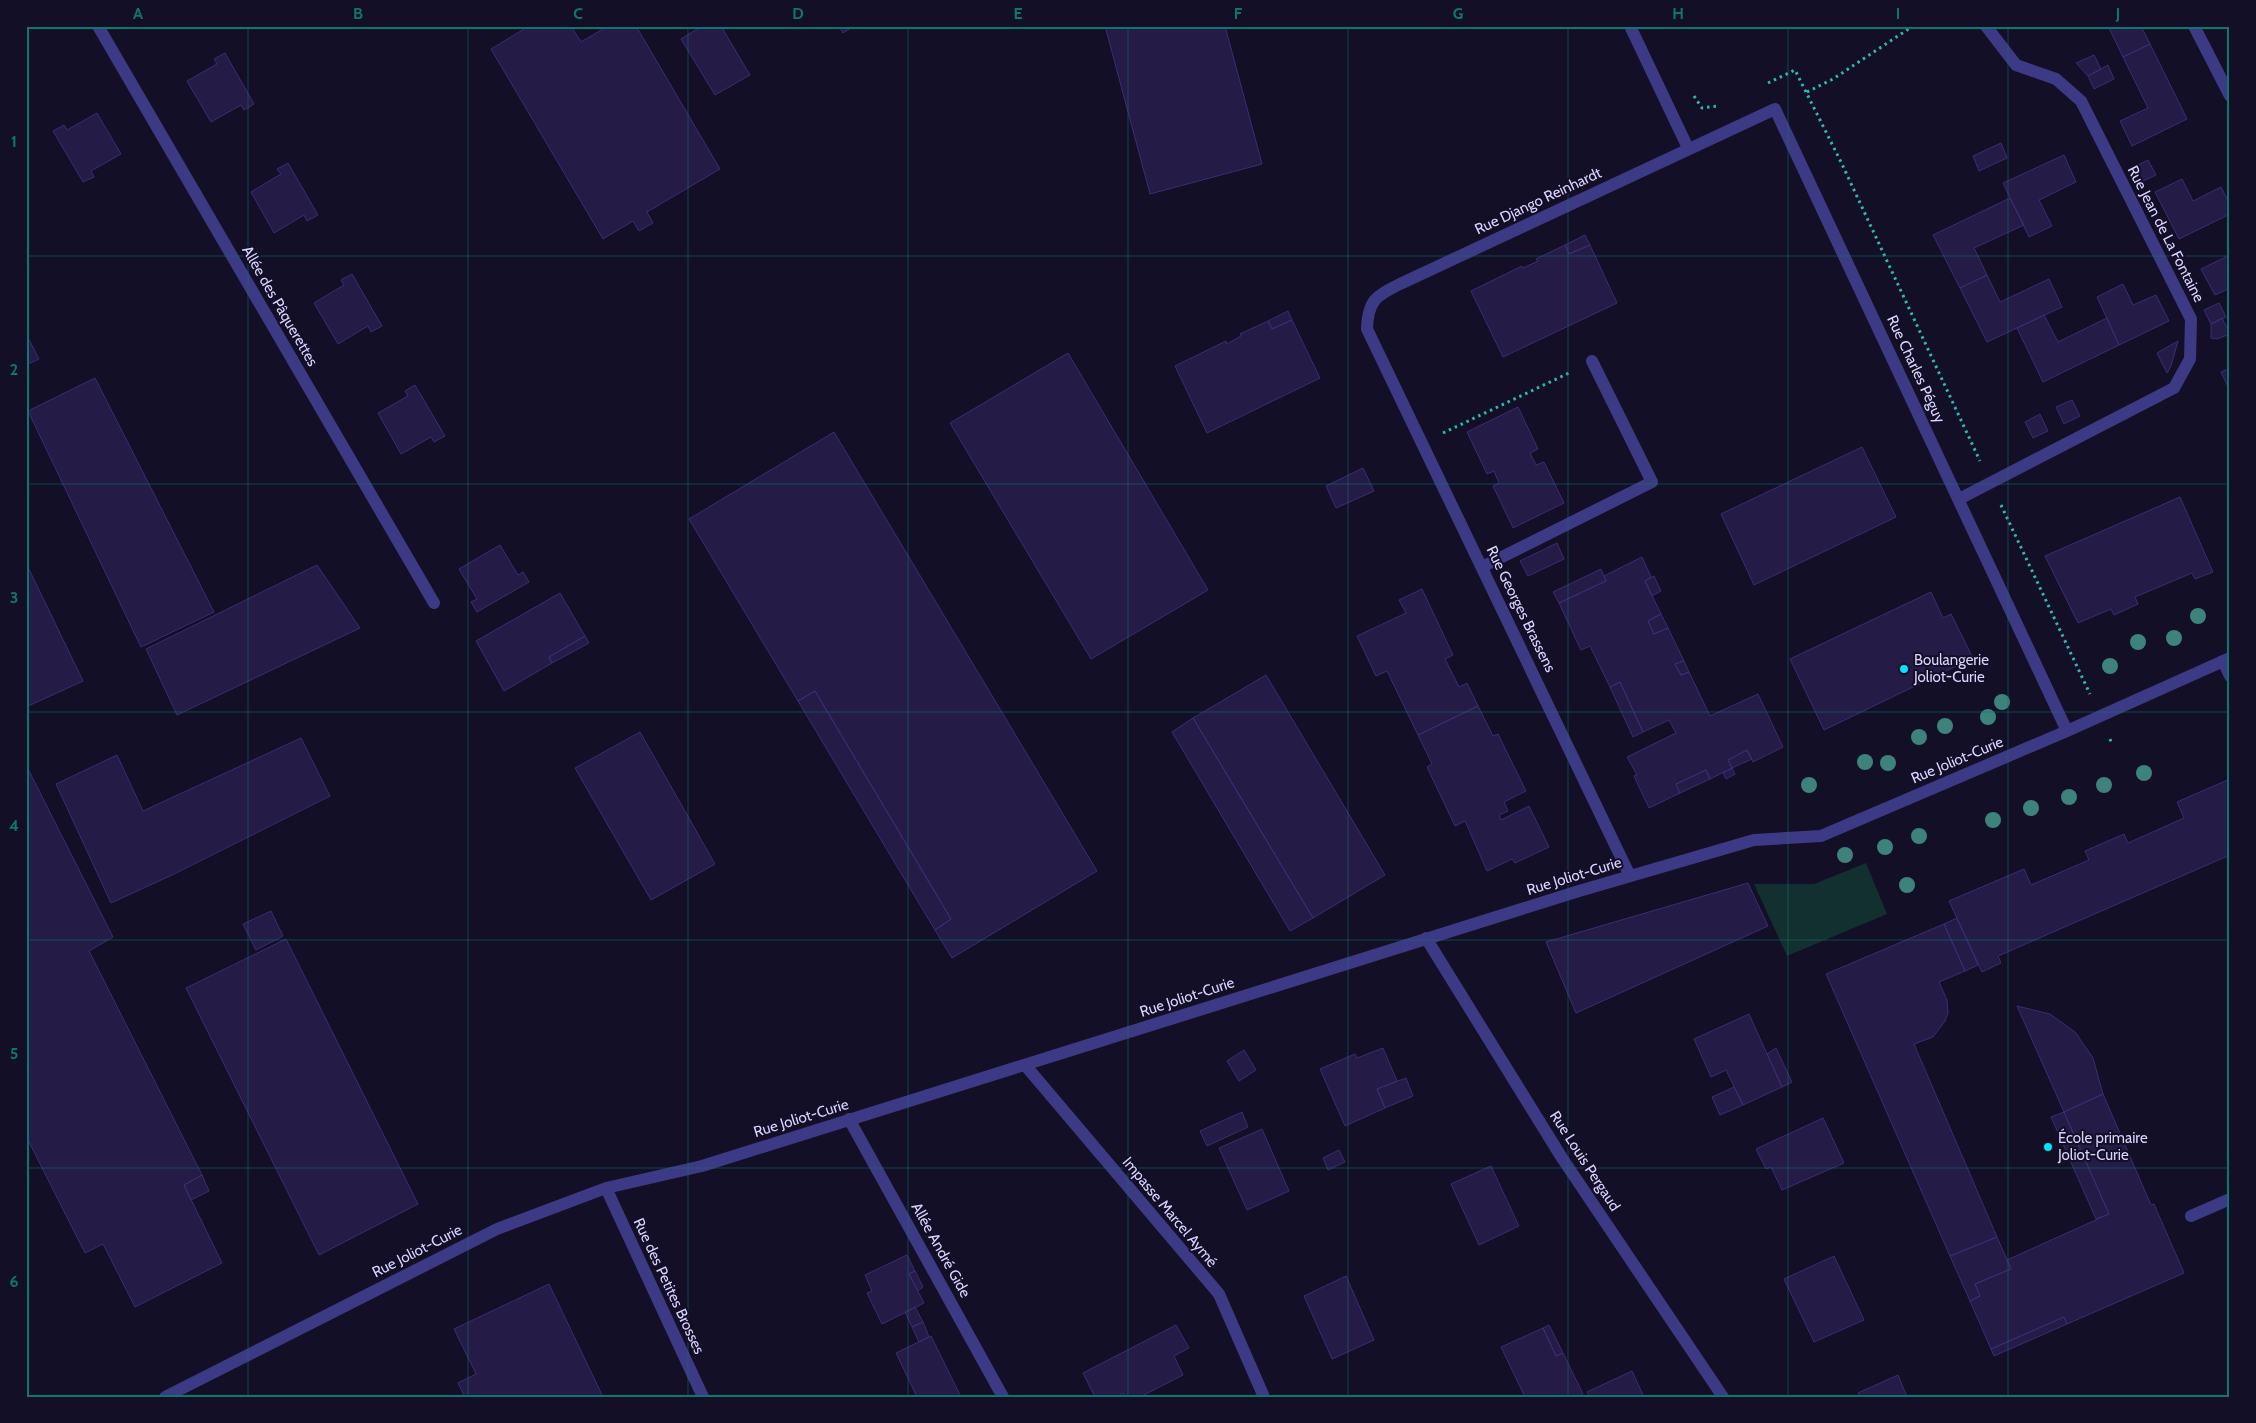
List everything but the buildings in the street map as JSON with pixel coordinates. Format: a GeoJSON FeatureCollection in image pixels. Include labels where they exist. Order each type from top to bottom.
{"type":"FeatureCollection","features":[{"type":"Feature","properties":{"kind":"street","name":"Allée des Pâquerettes"},"geometry":{"type":"LineString","coordinates":[[98,26],[434,602]]}},
{"type":"Feature","properties":{"kind":"street"},"geometry":{"type":"LineString","coordinates":[[1630,26],[1688,148]]}},
{"type":"Feature","properties":{"kind":"street","name":"Rue Jean de La Fontaine"},"geometry":{"type":"LineString","coordinates":[[1959,499],[2174,388],[2190,359],[2191,319],[2080,101],[2056,79],[2016,65],[1986,26]]}},
{"type":"Feature","properties":{"kind":"street"},"geometry":{"type":"LineString","coordinates":[[2194,26],[2230,96]]}},
{"type":"Feature","properties":{"kind":"street","name":"Rue Django Reinhardt"},"geometry":{"type":"LineString","coordinates":[[1381,357],[1367,328],[1367,312],[1376,296],[1688,148],[1775,109]]}},
{"type":"Feature","properties":{"kind":"street","name":"Rue Charles Péguy"},"geometry":{"type":"LineString","coordinates":[[1775,109],[2067,731]]}},
{"type":"Feature","properties":{"kind":"street","name":"Rue Georges Brassens"},"geometry":{"type":"LineString","coordinates":[[1381,357],[1630,876]]}},
{"type":"Feature","properties":{"kind":"street"},"geometry":{"type":"LineString","coordinates":[[1482,566],[1652,482],[1592,361]]}},
{"type":"Feature","properties":{"kind":"street"},"geometry":{"type":"LineString","coordinates":[[2226,659],[2230,676]]}},
{"type":"Feature","properties":{"kind":"street","name":"Rue Joliot-Curie"},"geometry":{"type":"LineString","coordinates":[[165,1397],[497,1229],[606,1188],[702,1166],[1426,938],[1754,840],[1821,836],[2067,731],[2226,659]]}},
{"type":"Feature","properties":{"kind":"street","name":"Rue Louis Pergaud"},"geometry":{"type":"LineString","coordinates":[[1426,938],[1562,1158],[1723,1397]]}},
{"type":"Feature","properties":{"kind":"street","name":"Impasse Marcel Aymé"},"geometry":{"type":"LineString","coordinates":[[1025,1065],[1219,1294],[1264,1397]]}},
{"type":"Feature","properties":{"kind":"street","name":"Allée André Gide"},"geometry":{"type":"LineString","coordinates":[[849,1119],[1003,1397]]}},
{"type":"Feature","properties":{"kind":"street","name":"Rue des Petites Brosses"},"geometry":{"type":"LineString","coordinates":[[606,1188],[703,1397]]}},
{"type":"Feature","properties":{"kind":"street"},"geometry":{"type":"LineString","coordinates":[[2191,1216],[2230,1199]]}},
{"type":"Feature","properties":{"kind":"path"},"geometry":{"type":"LineString","coordinates":[[1806,92],[1833,79],[1913,26]]}},
{"type":"Feature","properties":{"kind":"path"},"geometry":{"type":"LineString","coordinates":[[1422,443],[1592,361]]}},
{"type":"Feature","properties":{"kind":"green space"},"geometry":{"type":"Polygon","coordinates":[[[1866,863],[1887,914],[1787,956],[1754,884],[1814,884],[1866,863]]]}},
{"type":"Feature","properties":{"kind":"place","name":"Boulangerie Joliot-Curie"},"geometry":{"type":"Point","coordinates":[1904,669]}},
{"type":"Feature","properties":{"kind":"place","name":"École primaire Joliot-Curie"},"geometry":{"type":"Point","coordinates":[2048,1147]}}]}
